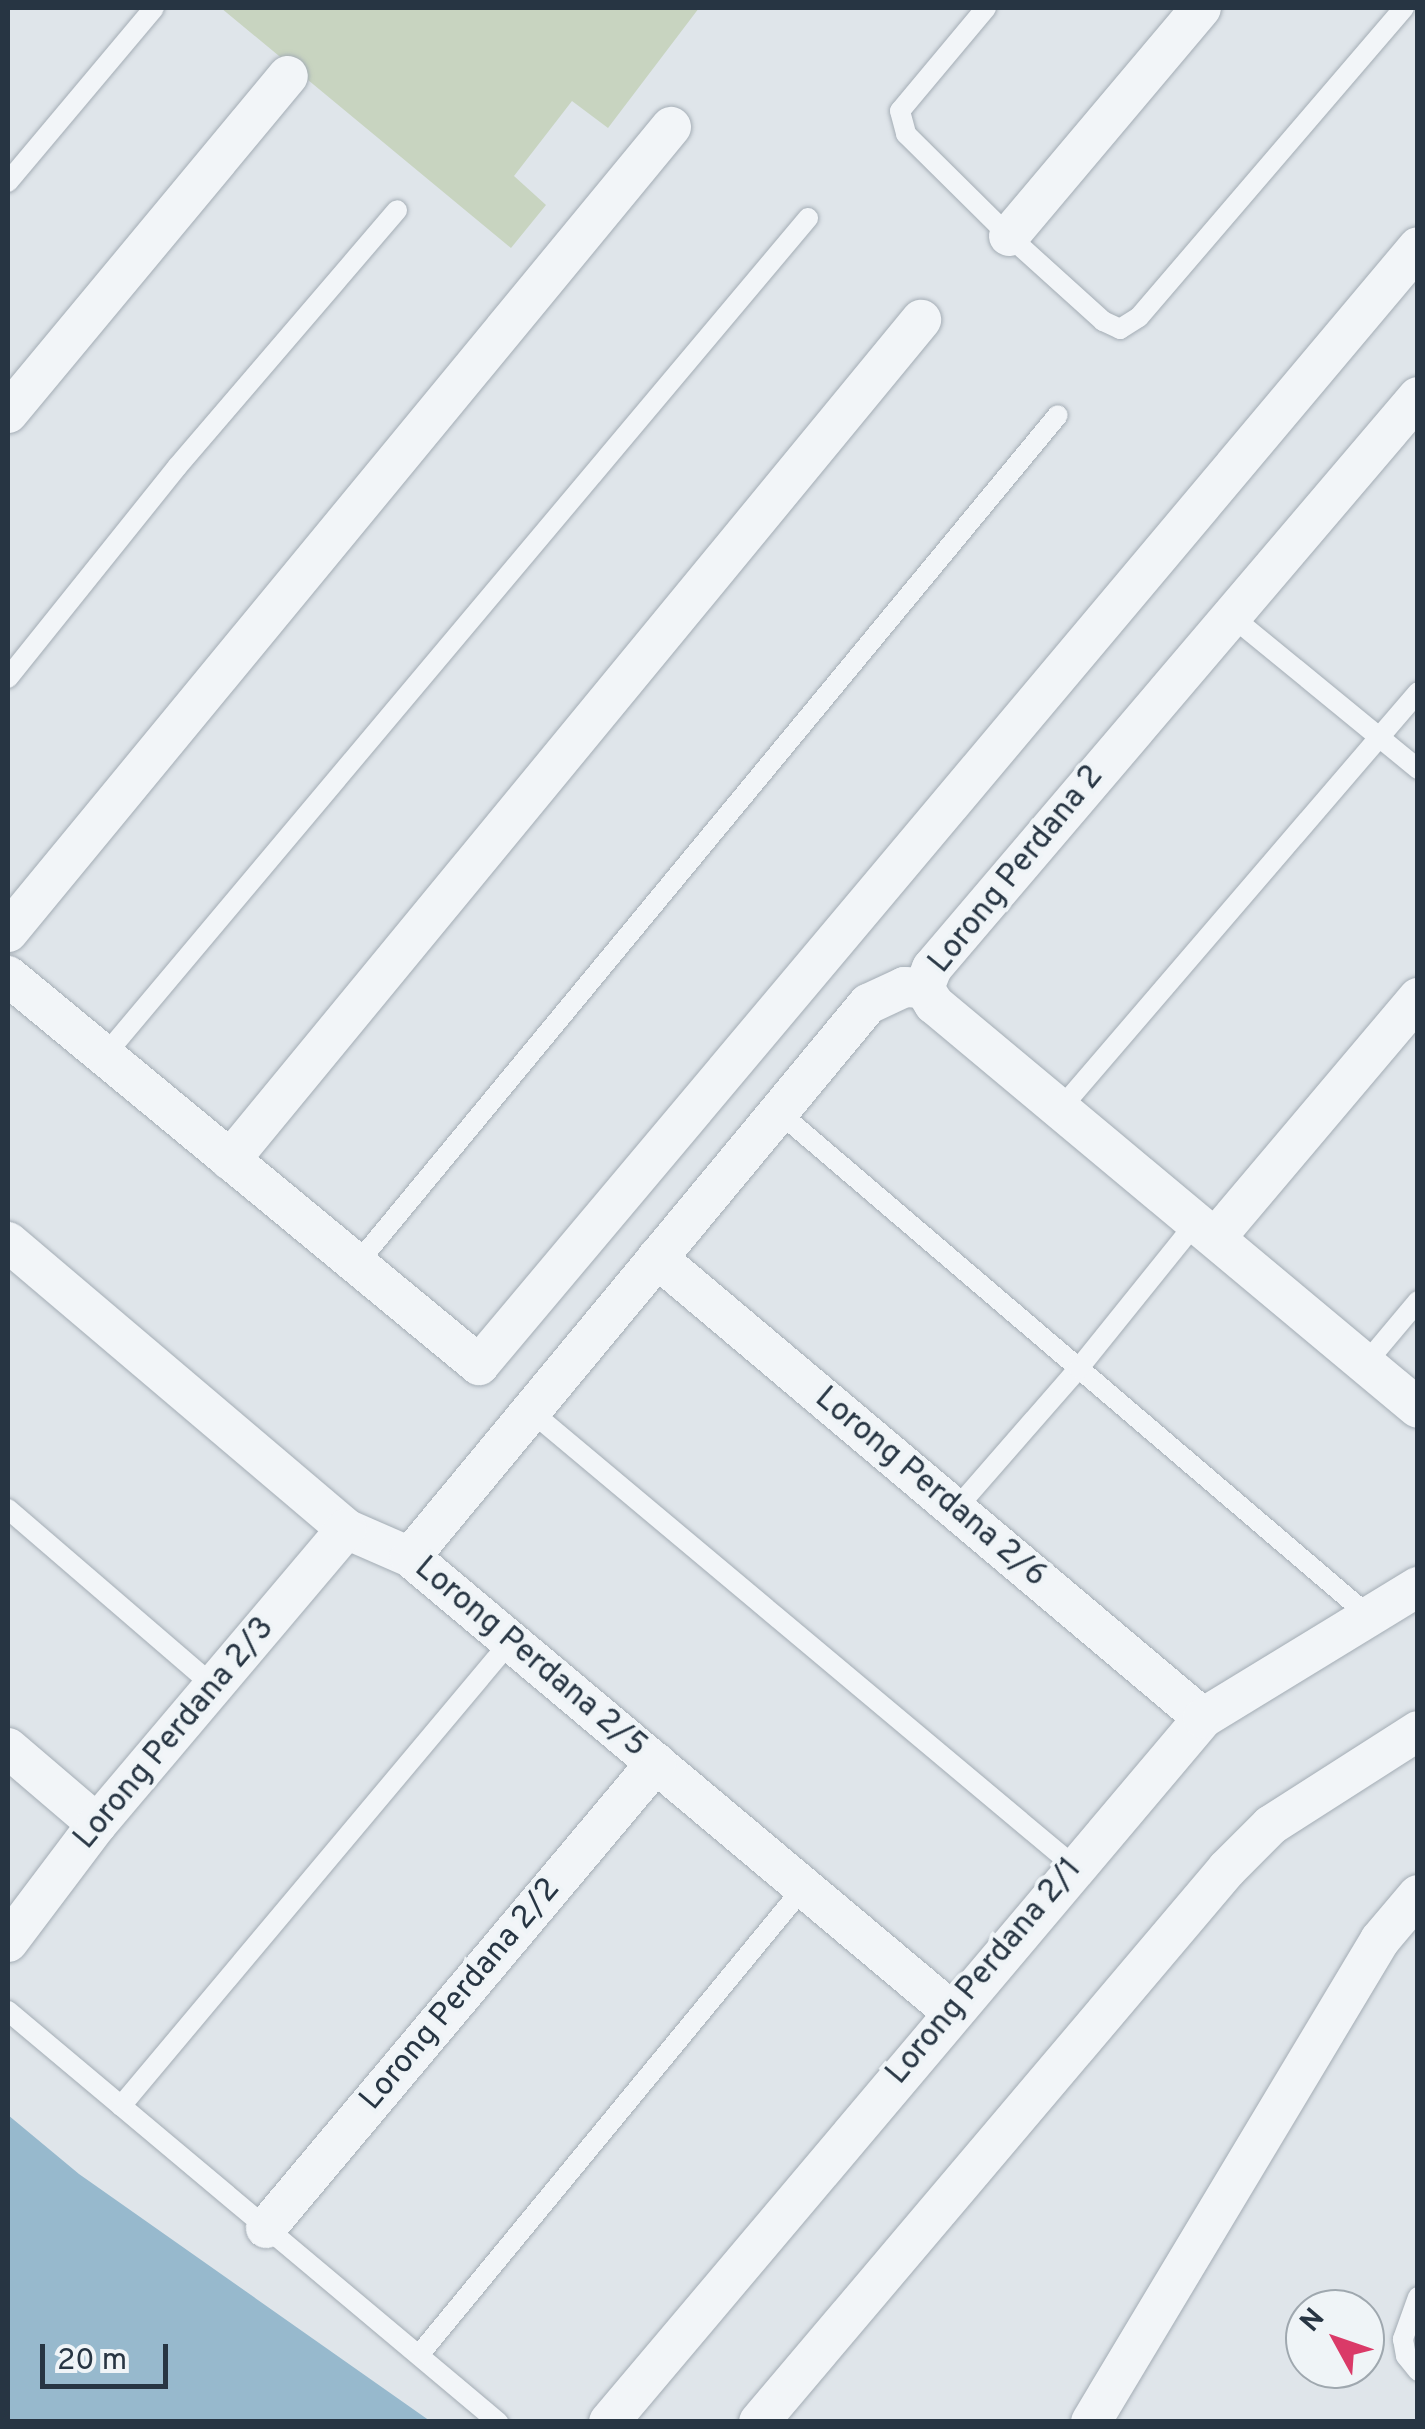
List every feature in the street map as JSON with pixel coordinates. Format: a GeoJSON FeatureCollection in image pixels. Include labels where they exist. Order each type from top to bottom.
{"type":"FeatureCollection","features":[{"type":"Feature","properties":{"kind":"street"},"geometry":{"type":"LineString","coordinates":[[1009,236],[1201,8]]}},
{"type":"Feature","properties":{"kind":"street"},"geometry":{"type":"LineString","coordinates":[[8,414],[288,76]]}},
{"type":"Feature","properties":{"kind":"street"},"geometry":{"type":"LineString","coordinates":[[8,932],[671,127]]}},
{"type":"Feature","properties":{"kind":"street"},"geometry":{"type":"LineString","coordinates":[[8,976],[479,1365],[1418,247]]}},
{"type":"Feature","properties":{"kind":"street"},"geometry":{"type":"LineString","coordinates":[[230,1160],[922,320]]}},
{"type":"Feature","properties":{"kind":"street","name":"Lorong Perdana 2"},"geometry":{"type":"LineString","coordinates":[[1418,397],[932,968],[924,988],[934,1004],[1418,1408]]}},
{"type":"Feature","properties":{"kind":"street"},"geometry":{"type":"LineString","coordinates":[[410,1557],[533,1413],[656,1258],[782,1114],[868,1004],[904,987],[924,988]]}},
{"type":"Feature","properties":{"kind":"street"},"geometry":{"type":"LineString","coordinates":[[1207,1228],[1418,998]]}},
{"type":"Feature","properties":{"kind":"street","name":"Lorong Perdana 2/5"},"geometry":{"type":"LineString","coordinates":[[8,1242],[346,1528],[410,1557],[951,2012]]}},
{"type":"Feature","properties":{"kind":"street","name":"Lorong Perdana 2/6"},"geometry":{"type":"LineString","coordinates":[[656,1258],[1203,1718]]}},
{"type":"Feature","properties":{"kind":"street","name":"Lorong Perdana 2/3"},"geometry":{"type":"LineString","coordinates":[[8,1942],[97,1824],[346,1528]]}},
{"type":"Feature","properties":{"kind":"street","name":"Lorong Perdana 2/1"},"geometry":{"type":"LineString","coordinates":[[609,2422],[951,2012],[1203,1718],[1418,1588]]}},
{"type":"Feature","properties":{"kind":"street"},"geometry":{"type":"LineString","coordinates":[[759,2422],[1227,1868],[1271,1825],[1418,1731]]}},
{"type":"Feature","properties":{"kind":"street"},"geometry":{"type":"LineString","coordinates":[[8,1748],[97,1824]]}},
{"type":"Feature","properties":{"kind":"street","name":"Lorong Perdana 2/2"},"geometry":{"type":"LineString","coordinates":[[266,2228],[656,1763]]}},
{"type":"Feature","properties":{"kind":"street"},"geometry":{"type":"LineString","coordinates":[[1091,2422],[1380,1940],[1418,1895]]}},
{"type":"Feature","properties":{"kind":"lane"},"geometry":{"type":"LineString","coordinates":[[8,182],[154,8]]}},
{"type":"Feature","properties":{"kind":"lane"},"geometry":{"type":"LineString","coordinates":[[986,8],[900,112],[906,134],[917,150],[1103,322],[1120,329],[1139,317],[1404,8]]}},
{"type":"Feature","properties":{"kind":"lane"},"geometry":{"type":"LineString","coordinates":[[8,678],[177,466],[396,210]]}},
{"type":"Feature","properties":{"kind":"lane"},"geometry":{"type":"LineString","coordinates":[[105,1055],[808,218]]}},
{"type":"Feature","properties":{"kind":"lane"},"geometry":{"type":"LineString","coordinates":[[356,1265],[1058,415]]}},
{"type":"Feature","properties":{"kind":"lane"},"geometry":{"type":"LineString","coordinates":[[1230,615],[1418,769]]}},
{"type":"Feature","properties":{"kind":"lane"},"geometry":{"type":"LineString","coordinates":[[1061,1108],[1418,692]]}},
{"type":"Feature","properties":{"kind":"lane"},"geometry":{"type":"LineString","coordinates":[[782,1114],[1369,1616]]}},
{"type":"Feature","properties":{"kind":"lane"},"geometry":{"type":"LineString","coordinates":[[955,1510],[1207,1228]]}},
{"type":"Feature","properties":{"kind":"lane"},"geometry":{"type":"LineString","coordinates":[[1366,1363],[1418,1301]]}},
{"type":"Feature","properties":{"kind":"lane"},"geometry":{"type":"LineString","coordinates":[[533,1413],[1075,1866]]}},
{"type":"Feature","properties":{"kind":"lane"},"geometry":{"type":"LineString","coordinates":[[8,1508],[215,1687]]}},
{"type":"Feature","properties":{"kind":"lane"},"geometry":{"type":"LineString","coordinates":[[121,2106],[510,1642]]}},
{"type":"Feature","properties":{"kind":"lane"},"geometry":{"type":"LineString","coordinates":[[418,2355],[804,1886]]}},
{"type":"Feature","properties":{"kind":"lane"},"geometry":{"type":"LineString","coordinates":[[8,2011],[498,2422]]}},
{"type":"Feature","properties":{"kind":"lane"},"geometry":{"type":"LineString","coordinates":[[1418,2297],[1403,2339],[1406,2356],[1418,2371]]}},
{"type":"Feature","properties":{"kind":"green space"},"geometry":{"type":"Polygon","coordinates":[[[221,8],[699,8],[608,128],[572,101],[514,176],[546,205],[511,248],[221,8]]]}},
{"type":"Feature","properties":{"kind":"water"},"geometry":{"type":"Polygon","coordinates":[[[8,2115],[79,2174],[430,2421],[8,2421],[8,2115]]]}}]}
